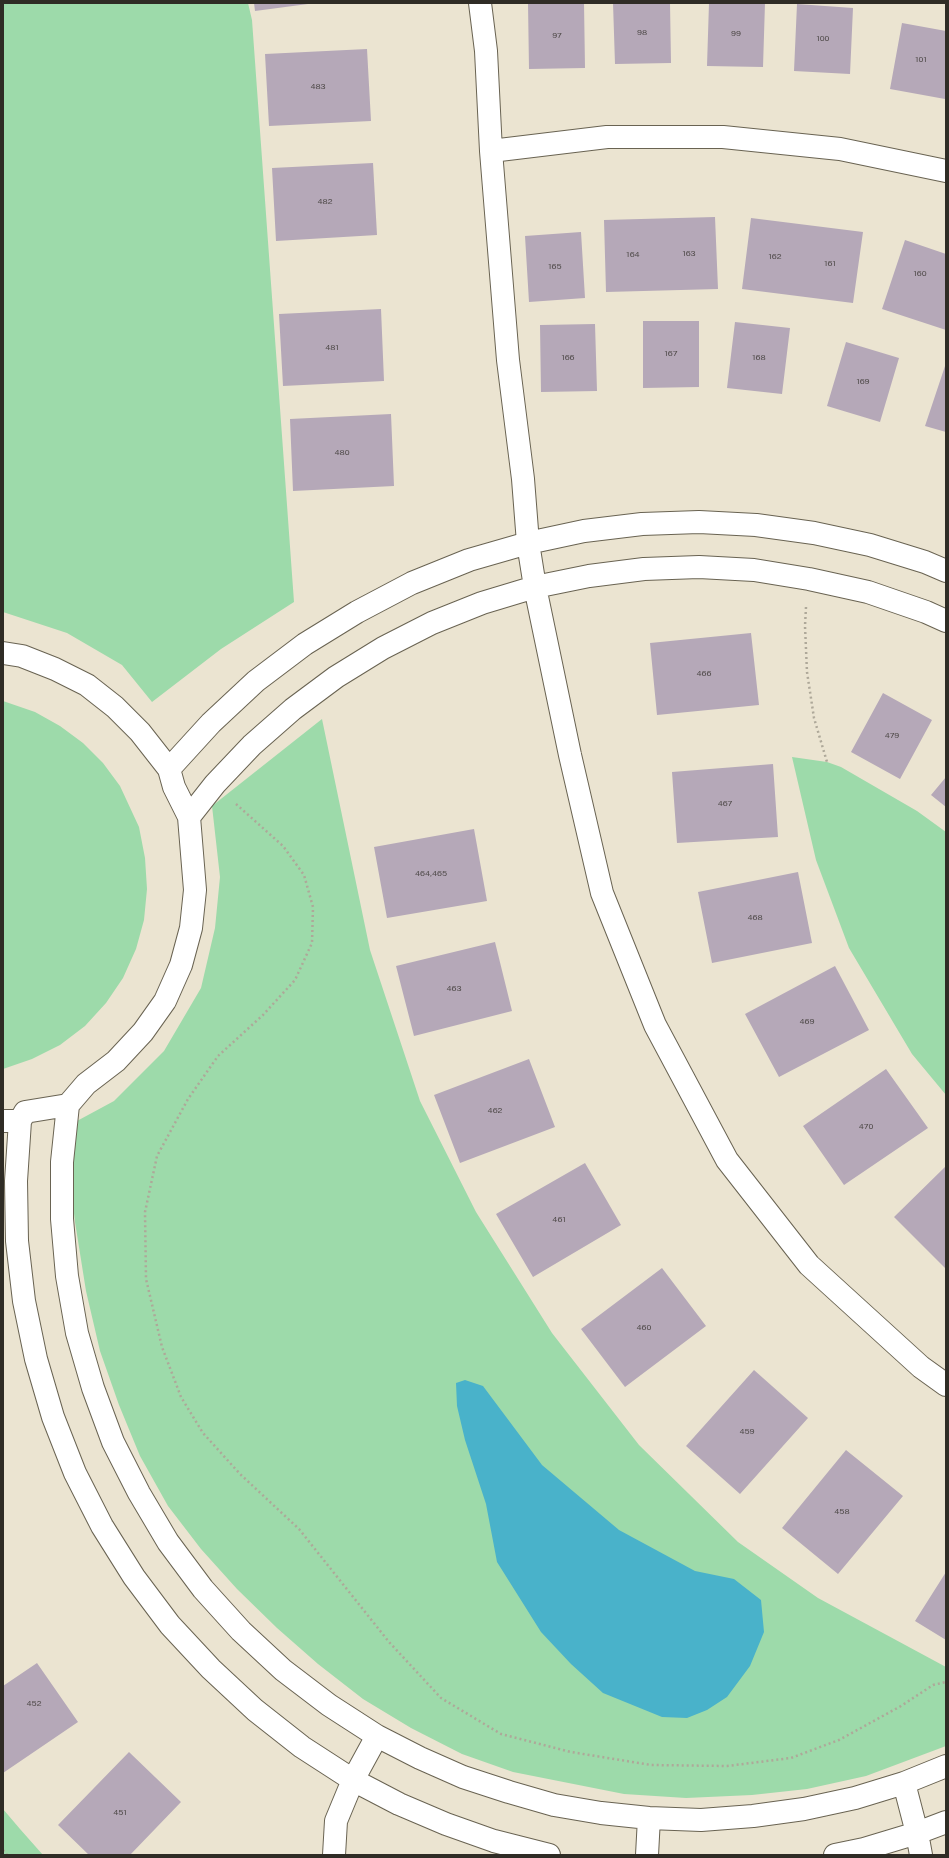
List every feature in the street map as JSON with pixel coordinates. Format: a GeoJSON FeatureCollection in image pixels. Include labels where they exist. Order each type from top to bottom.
{"type":"FeatureCollection","features":[{"type":"Feature","properties":{"kind":"street"},"geometry":{"type":"LineString","coordinates":[[480,3],[486,51],[491,151],[508,360],[523,479],[528,543],[535,587],[575,780],[602,893],[655,1025],[727,1160],[809,1265],[921,1367],[946,1385]]}},
{"type":"Feature","properties":{"kind":"street"},"geometry":{"type":"LineString","coordinates":[[491,151],[607,137],[723,136],[840,148],[946,172]]}},
{"type":"Feature","properties":{"kind":"street"},"geometry":{"type":"LineString","coordinates":[[170,769],[211,723],[256,681],[305,644],[357,612],[412,583],[469,560],[528,543],[584,531],[642,524],[699,522],[756,525],[814,533],[870,545],[925,562],[946,571]]}},
{"type":"Feature","properties":{"kind":"street"},"geometry":{"type":"LineString","coordinates":[[189,817],[215,784],[252,745],[293,709],[336,677],[383,648],[446,618],[482,603],[535,587],[589,576],[652,569],[699,567],[754,570],[809,578],[868,592],[926,612],[946,621]]}},
{"type":"Feature","properties":{"kind":"street"},"geometry":{"type":"LineString","coordinates":[[3,653],[22,656],[55,669],[86,685],[120,712],[140,732],[170,769],[174,786],[189,817],[195,890],[191,928],[181,965],[165,1001],[143,1032],[116,1061],[86,1084],[68,1105],[62,1162],[62,1219],[67,1276],[76,1326],[93,1388],[114,1442],[138,1493],[168,1542],[203,1589],[241,1631],[283,1670],[329,1705],[377,1736],[420,1758],[463,1777],[508,1792],[570,1808],[649,1818],[708,1819],[753,1816],[804,1809],[854,1798],[904,1782],[946,1766]]}},
{"type":"Feature","properties":{"kind":"street"},"geometry":{"type":"LineString","coordinates":[[68,1105],[25,1112],[12,1121],[16,1181],[17,1233],[24,1301],[36,1359],[53,1417],[75,1473],[102,1526],[134,1577],[170,1625],[211,1669],[255,1710],[302,1747],[353,1780],[399,1804],[446,1824],[494,1841],[550,1855]]}},
{"type":"Feature","properties":{"kind":"street"},"geometry":{"type":"LineString","coordinates":[[334,1855],[336,1820],[353,1780],[377,1736]]}},
{"type":"Feature","properties":{"kind":"street"},"geometry":{"type":"LineString","coordinates":[[904,1782],[921,1855]]}},
{"type":"Feature","properties":{"kind":"street"},"geometry":{"type":"LineString","coordinates":[[647,1855],[649,1818]]}},
{"type":"Feature","properties":{"kind":"street"},"geometry":{"type":"LineString","coordinates":[[835,1855],[864,1849],[917,1833],[946,1822]]}},
{"type":"Feature","properties":{"kind":"path"},"geometry":{"type":"LineString","coordinates":[[809,578],[805,626],[807,672],[814,718],[827,762]]}},
{"type":"Feature","properties":{"kind":"path"},"geometry":{"type":"LineString","coordinates":[[215,784],[283,846],[304,874],[313,907],[312,943],[295,980],[263,1015],[218,1056],[188,1099],[157,1156],[145,1212],[146,1279],[162,1347],[181,1397],[203,1432],[240,1474],[299,1529],[389,1642],[441,1698],[501,1734],[571,1752],[651,1765],[734,1765],[791,1758],[839,1740],[901,1706],[933,1685],[946,1682]]}},
{"type":"Feature","properties":{"kind":"path"},"geometry":{"type":"LineString","coordinates":[[3,1850],[7,1855]]}},
{"type":"Feature","properties":{"kind":"green space"},"geometry":{"type":"Polygon","coordinates":[[[3,3],[248,3],[252,20],[294,602],[221,649],[152,702],[122,665],[67,633],[3,612],[3,3]]]}},
{"type":"Feature","properties":{"kind":"green space"},"geometry":{"type":"Polygon","coordinates":[[[3,701],[35,712],[60,726],[83,743],[103,763],[120,786],[139,827],[145,858],[147,889],[144,920],[136,949],[123,978],[106,1003],[85,1026],[60,1045],[32,1059],[3,1069],[3,701]]]}},
{"type":"Feature","properties":{"kind":"green space"},"geometry":{"type":"Polygon","coordinates":[[[322,719],[370,950],[420,1101],[476,1212],[552,1333],[639,1445],[738,1542],[818,1598],[946,1667],[946,1746],[866,1776],[807,1789],[752,1795],[686,1798],[624,1794],[513,1772],[462,1754],[411,1728],[363,1699],[318,1664],[277,1628],[237,1589],[201,1549],[168,1506],[140,1456],[119,1405],[100,1351],[86,1291],[75,1222],[64,1128],[114,1101],[164,1051],[201,988],[215,928],[220,877],[212,806],[322,719]]]}},
{"type":"Feature","properties":{"kind":"green space"},"geometry":{"type":"Polygon","coordinates":[[[792,757],[827,762],[841,767],[917,811],[946,832],[946,1095],[912,1054],[849,948],[816,860],[792,757]]]}},
{"type":"Feature","properties":{"kind":"green space"},"geometry":{"type":"Polygon","coordinates":[[[3,1809],[20,1829],[43,1855],[3,1855],[3,1809]]]}},
{"type":"Feature","properties":{"kind":"water"},"geometry":{"type":"Polygon","coordinates":[[[465,1380],[483,1386],[542,1465],[619,1530],[695,1571],[734,1579],[761,1600],[764,1632],[750,1666],[727,1697],[707,1710],[687,1718],[662,1717],[603,1693],[571,1664],[541,1632],[497,1562],[486,1504],[465,1440],[457,1406],[456,1383],[465,1380]]]}},
{"type":"Feature","properties":{"kind":"building"},"geometry":{"type":"Polygon","coordinates":[[[254,3],[308,3],[308,4],[255,11],[254,3]]]}},
{"type":"Feature","properties":{"kind":"building"},"geometry":{"type":"Polygon","coordinates":[[[528,3],[584,3],[585,68],[529,69],[528,3]]]}},
{"type":"Feature","properties":{"kind":"building"},"geometry":{"type":"Polygon","coordinates":[[[613,3],[670,3],[671,63],[615,64],[613,3]]]}},
{"type":"Feature","properties":{"kind":"building"},"geometry":{"type":"Polygon","coordinates":[[[709,3],[765,3],[763,67],[707,66],[709,3]]]}},
{"type":"Feature","properties":{"kind":"building"},"geometry":{"type":"Polygon","coordinates":[[[797,4],[853,8],[850,74],[794,71],[797,4]]]}},
{"type":"Feature","properties":{"kind":"building"},"geometry":{"type":"Polygon","coordinates":[[[902,23],[946,31],[945,99],[890,89],[902,23]]]}},
{"type":"Feature","properties":{"kind":"building"},"geometry":{"type":"Polygon","coordinates":[[[367,49],[371,121],[269,126],[265,54],[367,49]]]}},
{"type":"Feature","properties":{"kind":"building"},"geometry":{"type":"Polygon","coordinates":[[[373,163],[377,235],[276,241],[272,168],[373,163]]]}},
{"type":"Feature","properties":{"kind":"building"},"geometry":{"type":"Polygon","coordinates":[[[715,217],[718,289],[606,292],[604,220],[715,217]]]}},
{"type":"Feature","properties":{"kind":"building"},"geometry":{"type":"Polygon","coordinates":[[[751,218],[863,232],[853,303],[742,289],[751,218]]]}},
{"type":"Feature","properties":{"kind":"building"},"geometry":{"type":"Polygon","coordinates":[[[581,232],[585,298],[529,302],[525,236],[581,232]]]}},
{"type":"Feature","properties":{"kind":"building"},"geometry":{"type":"Polygon","coordinates":[[[905,240],[946,254],[946,330],[882,309],[905,240]]]}},
{"type":"Feature","properties":{"kind":"building"},"geometry":{"type":"Polygon","coordinates":[[[381,309],[384,381],[283,386],[279,314],[381,309]]]}},
{"type":"Feature","properties":{"kind":"building"},"geometry":{"type":"Polygon","coordinates":[[[643,321],[699,321],[699,387],[643,388],[643,321]]]}},
{"type":"Feature","properties":{"kind":"building"},"geometry":{"type":"Polygon","coordinates":[[[735,322],[790,328],[782,394],[727,388],[735,322]]]}},
{"type":"Feature","properties":{"kind":"building"},"geometry":{"type":"Polygon","coordinates":[[[595,324],[597,391],[541,392],[540,325],[595,324]]]}},
{"type":"Feature","properties":{"kind":"building"},"geometry":{"type":"Polygon","coordinates":[[[846,342],[899,358],[880,422],[827,406],[846,342]]]}},
{"type":"Feature","properties":{"kind":"building"},"geometry":{"type":"Polygon","coordinates":[[[946,363],[946,432],[925,426],[946,363]]]}},
{"type":"Feature","properties":{"kind":"building"},"geometry":{"type":"Polygon","coordinates":[[[391,414],[394,486],[293,491],[290,419],[391,414]]]}},
{"type":"Feature","properties":{"kind":"building"},"geometry":{"type":"Polygon","coordinates":[[[751,633],[759,705],[657,715],[650,643],[751,633]]]}},
{"type":"Feature","properties":{"kind":"building"},"geometry":{"type":"Polygon","coordinates":[[[883,693],[932,720],[900,779],[851,752],[883,693]]]}},
{"type":"Feature","properties":{"kind":"building"},"geometry":{"type":"Polygon","coordinates":[[[773,764],[778,837],[677,843],[672,772],[773,764]]]}},
{"type":"Feature","properties":{"kind":"building"},"geometry":{"type":"Polygon","coordinates":[[[946,777],[946,807],[931,795],[946,777]]]}},
{"type":"Feature","properties":{"kind":"building"},"geometry":{"type":"Polygon","coordinates":[[[474,829],[487,901],[387,918],[374,847],[474,829]]]}},
{"type":"Feature","properties":{"kind":"building"},"geometry":{"type":"Polygon","coordinates":[[[798,872],[812,943],[712,963],[698,892],[798,872]]]}},
{"type":"Feature","properties":{"kind":"building"},"geometry":{"type":"Polygon","coordinates":[[[495,942],[512,1011],[414,1036],[396,966],[495,942]]]}},
{"type":"Feature","properties":{"kind":"building"},"geometry":{"type":"Polygon","coordinates":[[[835,966],[869,1030],[779,1077],[745,1014],[835,966]]]}},
{"type":"Feature","properties":{"kind":"building"},"geometry":{"type":"Polygon","coordinates":[[[529,1059],[555,1127],[460,1163],[434,1095],[529,1059]]]}},
{"type":"Feature","properties":{"kind":"building"},"geometry":{"type":"Polygon","coordinates":[[[886,1069],[928,1128],[844,1185],[803,1126],[886,1069]]]}},
{"type":"Feature","properties":{"kind":"building"},"geometry":{"type":"Polygon","coordinates":[[[585,1163],[621,1225],[533,1277],[496,1214],[585,1163]]]}},
{"type":"Feature","properties":{"kind":"building"},"geometry":{"type":"Polygon","coordinates":[[[946,1166],[946,1267],[945,1268],[894,1217],[946,1166]]]}},
{"type":"Feature","properties":{"kind":"building"},"geometry":{"type":"Polygon","coordinates":[[[662,1268],[706,1326],[625,1387],[581,1329],[662,1268]]]}},
{"type":"Feature","properties":{"kind":"building"},"geometry":{"type":"Polygon","coordinates":[[[754,1370],[808,1418],[740,1494],[686,1446],[754,1370]]]}},
{"type":"Feature","properties":{"kind":"building"},"geometry":{"type":"Polygon","coordinates":[[[846,1450],[903,1496],[838,1574],[782,1528],[846,1450]]]}},
{"type":"Feature","properties":{"kind":"building"},"geometry":{"type":"Polygon","coordinates":[[[946,1572],[946,1640],[915,1621],[946,1572]]]}},
{"type":"Feature","properties":{"kind":"building"},"geometry":{"type":"Polygon","coordinates":[[[37,1663],[78,1722],[3,1773],[3,1686],[37,1663]]]}},
{"type":"Feature","properties":{"kind":"building"},"geometry":{"type":"Polygon","coordinates":[[[129,1752],[181,1802],[130,1855],[89,1855],[58,1825],[129,1752]]]}}]}
